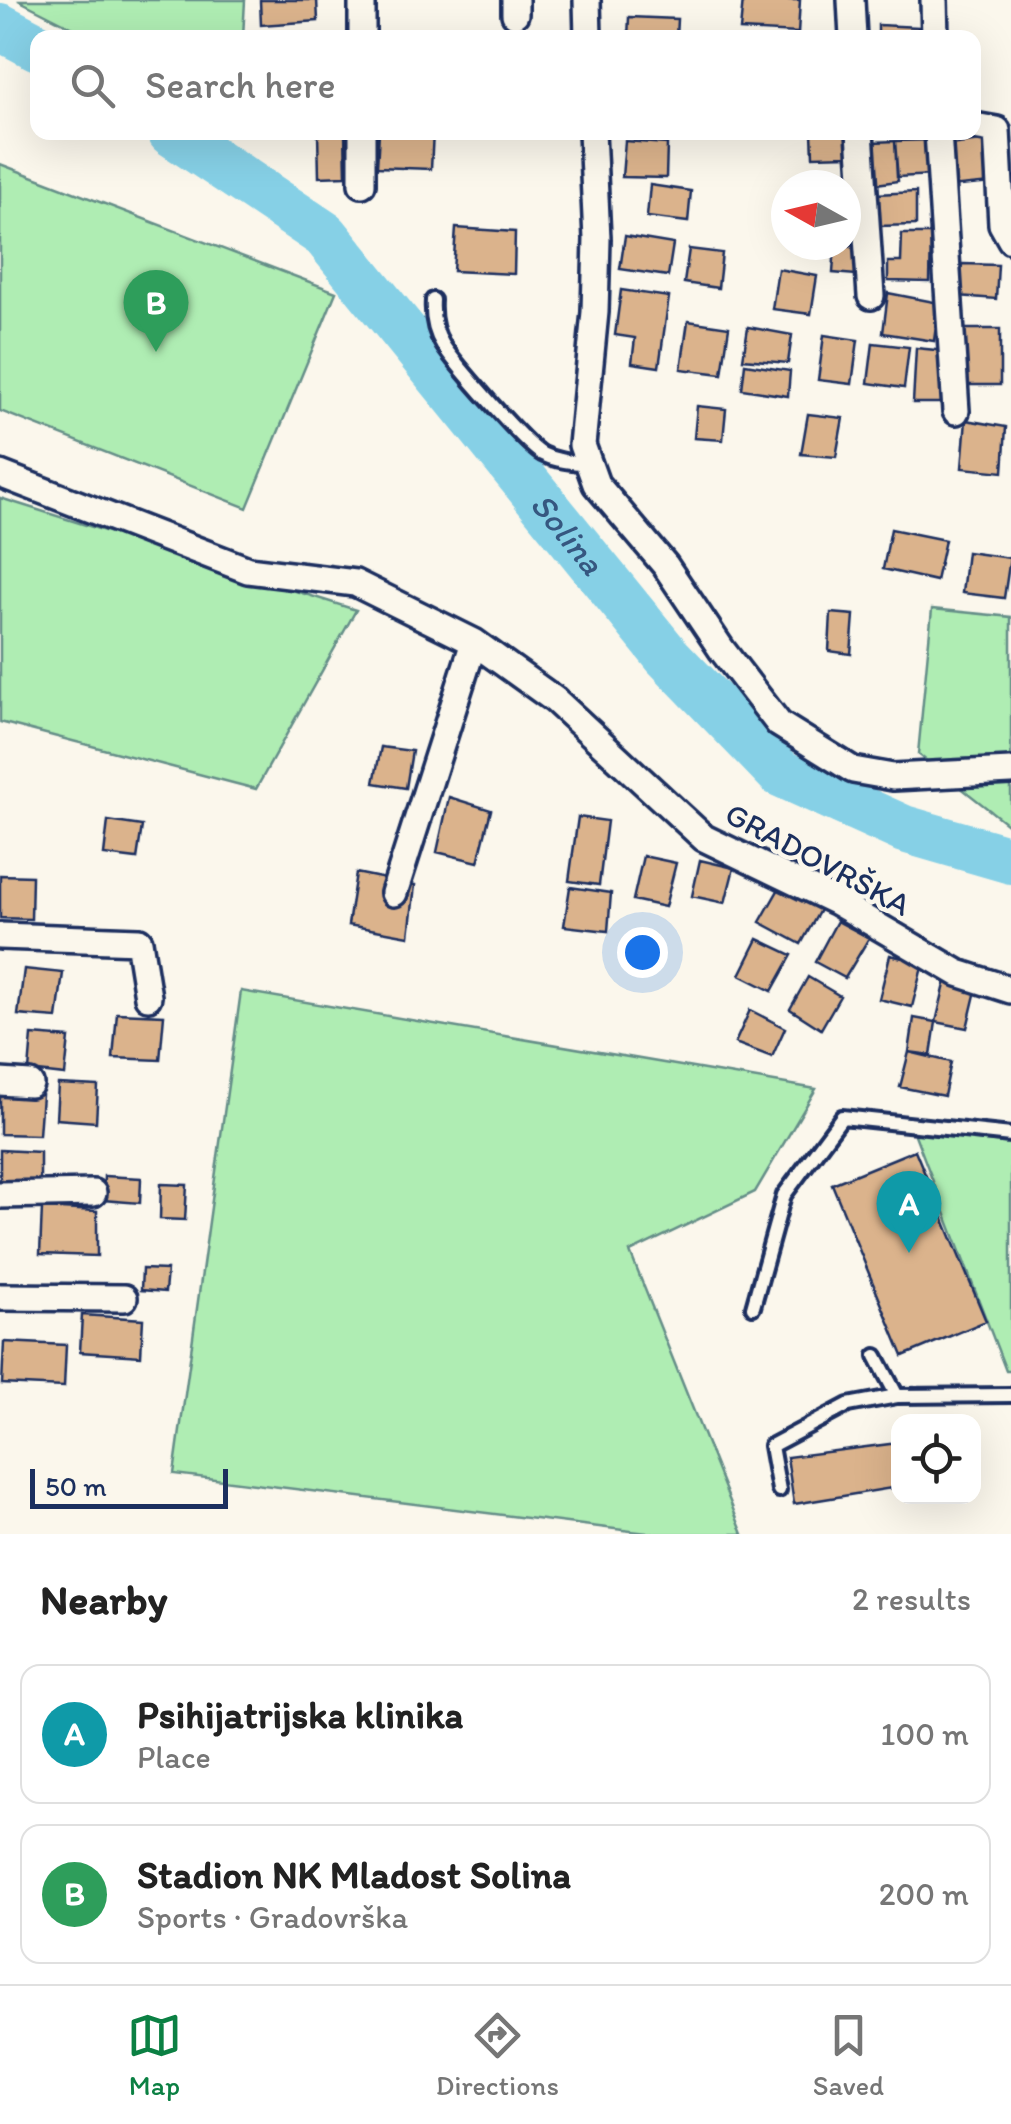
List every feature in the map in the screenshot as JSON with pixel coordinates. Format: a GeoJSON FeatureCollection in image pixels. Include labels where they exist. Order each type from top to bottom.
{"type":"FeatureCollection","features":[{"type":"Feature","properties":{"kind":"street"},"geometry":{"type":"LineString","coordinates":[[362,0],[362,30]]}},
{"type":"Feature","properties":{"kind":"street"},"geometry":{"type":"LineString","coordinates":[[586,0],[588,30]]}},
{"type":"Feature","properties":{"kind":"street"},"geometry":{"type":"LineString","coordinates":[[851,0],[853,30]]}},
{"type":"Feature","properties":{"kind":"street"},"geometry":{"type":"LineString","coordinates":[[934,0],[935,30]]}},
{"type":"Feature","properties":{"kind":"street"},"geometry":{"type":"LineString","coordinates":[[981,127],[997,130],[1002,224],[1011,240]]}},
{"type":"Feature","properties":{"kind":"street"},"geometry":{"type":"LineString","coordinates":[[362,140],[362,184]]}},
{"type":"Feature","properties":{"kind":"street"},"geometry":{"type":"LineString","coordinates":[[592,140],[597,239],[595,312],[582,445],[596,484],[666,565],[722,650],[779,724],[853,770],[893,777],[1011,771]]}},
{"type":"Feature","properties":{"kind":"street"},"geometry":{"type":"LineString","coordinates":[[861,140],[871,296]]}},
{"type":"Feature","properties":{"kind":"street"},"geometry":{"type":"LineString","coordinates":[[939,140],[956,411]]}},
{"type":"Feature","properties":{"kind":"street","name":"GRADOVRŠKA"},"geometry":{"type":"LineString","coordinates":[[0,474],[248,570],[355,583],[474,642],[555,700],[704,838],[834,901],[958,974],[1011,990]]}},
{"type":"Feature","properties":{"kind":"street"},"geometry":{"type":"LineString","coordinates":[[394,893],[474,642]]}},
{"type":"Feature","properties":{"kind":"street"},"geometry":{"type":"LineString","coordinates":[[0,936],[138,942],[148,997]]}},
{"type":"Feature","properties":{"kind":"street"},"geometry":{"type":"LineString","coordinates":[[0,1082],[30,1084]]}},
{"type":"Feature","properties":{"kind":"street"},"geometry":{"type":"LineString","coordinates":[[0,1195],[93,1193]]}},
{"type":"Feature","properties":{"kind":"street"},"geometry":{"type":"LineString","coordinates":[[0,1297],[124,1298]]}},
{"type":"Feature","properties":{"kind":"lane"},"geometry":{"type":"LineString","coordinates":[[433,300],[432,320],[442,344],[519,432],[540,453],[588,464]]}},
{"type":"Feature","properties":{"kind":"lane"},"geometry":{"type":"LineString","coordinates":[[753,1307],[784,1195],[842,1117],[1011,1135]]}},
{"type":"Feature","properties":{"kind":"lane"},"geometry":{"type":"LineString","coordinates":[[876,1356],[897,1396]]}},
{"type":"Feature","properties":{"kind":"lane"},"geometry":{"type":"LineString","coordinates":[[779,1490],[771,1446],[848,1405],[897,1396],[1011,1395]]}},
{"type":"Feature","properties":{"kind":"green space"},"geometry":{"type":"Polygon","coordinates":[[[18,0],[245,0],[243,30],[77,30],[18,0]]]}},
{"type":"Feature","properties":{"kind":"green space"},"geometry":{"type":"Polygon","coordinates":[[[0,164],[336,292],[247,508],[0,411],[0,164]]]}},
{"type":"Feature","properties":{"kind":"green space"},"geometry":{"type":"Polygon","coordinates":[[[0,498],[356,610],[256,789],[0,722],[0,498]]]}},
{"type":"Feature","properties":{"kind":"green space"},"geometry":{"type":"Polygon","coordinates":[[[932,609],[1011,617],[1011,827],[918,754],[932,609]]]}},
{"type":"Feature","properties":{"kind":"green space"},"geometry":{"type":"Polygon","coordinates":[[[241,991],[816,1089],[755,1192],[630,1252],[743,1534],[655,1534],[174,1474],[241,991]]]}},
{"type":"Feature","properties":{"kind":"green space"},"geometry":{"type":"Polygon","coordinates":[[[914,1132],[1011,1144],[1011,1371],[1006,1371],[914,1132]]]}},
{"type":"Feature","properties":{"kind":"building"},"geometry":{"type":"Polygon","coordinates":[[[260,0],[317,0],[318,21],[261,25],[260,0]]]}},
{"type":"Feature","properties":{"kind":"building"},"geometry":{"type":"Polygon","coordinates":[[[743,0],[800,0],[798,30],[740,30],[743,0]]]}},
{"type":"Feature","properties":{"kind":"building"},"geometry":{"type":"Polygon","coordinates":[[[629,17],[677,19],[676,30],[628,30],[629,17]]]}},
{"type":"Feature","properties":{"kind":"building"},"geometry":{"type":"Polygon","coordinates":[[[878,25],[918,27],[918,30],[878,30],[878,25]]]}},
{"type":"Feature","properties":{"kind":"building"},"geometry":{"type":"Polygon","coordinates":[[[318,140],[345,140],[346,176],[319,177],[318,140]]]}},
{"type":"Feature","properties":{"kind":"building"},"geometry":{"type":"Polygon","coordinates":[[[379,140],[433,140],[431,169],[377,167],[379,140]]]}},
{"type":"Feature","properties":{"kind":"building"},"geometry":{"type":"Polygon","coordinates":[[[812,140],[849,140],[849,155],[813,156],[812,140]]]}},
{"type":"Feature","properties":{"kind":"building"},"geometry":{"type":"Polygon","coordinates":[[[931,140],[933,175],[897,177],[895,141],[931,140]]]}},
{"type":"Feature","properties":{"kind":"building"},"geometry":{"type":"Polygon","coordinates":[[[989,140],[991,183],[950,187],[949,145],[989,140]]]}},
{"type":"Feature","properties":{"kind":"building"},"geometry":{"type":"Polygon","coordinates":[[[625,141],[667,144],[666,178],[622,177],[625,141]]]}},
{"type":"Feature","properties":{"kind":"building"},"geometry":{"type":"Polygon","coordinates":[[[895,141],[898,181],[876,184],[873,142],[895,141]]]}},
{"type":"Feature","properties":{"kind":"building"},"geometry":{"type":"Polygon","coordinates":[[[650,185],[691,191],[688,222],[647,217],[650,185]]]}},
{"type":"Feature","properties":{"kind":"building"},"geometry":{"type":"Polygon","coordinates":[[[916,192],[916,225],[877,226],[876,194],[916,192]]]}},
{"type":"Feature","properties":{"kind":"building"},"geometry":{"type":"Polygon","coordinates":[[[456,228],[515,232],[514,274],[453,271],[456,228]]]}},
{"type":"Feature","properties":{"kind":"building"},"geometry":{"type":"Polygon","coordinates":[[[902,234],[931,234],[930,282],[888,281],[888,262],[901,262],[902,234]]]}},
{"type":"Feature","properties":{"kind":"building"},"geometry":{"type":"Polygon","coordinates":[[[625,236],[673,244],[668,276],[620,269],[625,236]]]}},
{"type":"Feature","properties":{"kind":"building"},"geometry":{"type":"Polygon","coordinates":[[[689,249],[722,253],[718,288],[684,283],[689,249]]]}},
{"type":"Feature","properties":{"kind":"building"},"geometry":{"type":"Polygon","coordinates":[[[834,260],[857,260],[856,275],[833,273],[834,260]]]}},
{"type":"Feature","properties":{"kind":"building"},"geometry":{"type":"Polygon","coordinates":[[[962,264],[998,265],[996,299],[959,296],[962,264]]]}},
{"type":"Feature","properties":{"kind":"building"},"geometry":{"type":"Polygon","coordinates":[[[778,269],[817,276],[811,314],[772,309],[778,269]]]}},
{"type":"Feature","properties":{"kind":"building"},"geometry":{"type":"Polygon","coordinates":[[[621,290],[669,297],[659,367],[632,363],[635,338],[615,335],[621,290]]]}},
{"type":"Feature","properties":{"kind":"building"},"geometry":{"type":"Polygon","coordinates":[[[888,293],[939,303],[934,341],[883,333],[888,293]]]}},
{"type":"Feature","properties":{"kind":"building"},"geometry":{"type":"Polygon","coordinates":[[[688,321],[729,327],[722,374],[681,369],[688,321]]]}},
{"type":"Feature","properties":{"kind":"building"},"geometry":{"type":"Polygon","coordinates":[[[748,327],[792,335],[788,363],[743,359],[748,327]]]}},
{"type":"Feature","properties":{"kind":"building"},"geometry":{"type":"Polygon","coordinates":[[[960,329],[1000,329],[1000,385],[960,385],[960,329]]]}},
{"type":"Feature","properties":{"kind":"building"},"geometry":{"type":"Polygon","coordinates":[[[824,335],[858,340],[852,384],[818,380],[824,335]]]}},
{"type":"Feature","properties":{"kind":"building"},"geometry":{"type":"Polygon","coordinates":[[[873,343],[909,347],[904,388],[868,383],[873,343]]]}},
{"type":"Feature","properties":{"kind":"building"},"geometry":{"type":"Polygon","coordinates":[[[916,348],[945,351],[944,403],[913,403],[916,348]]]}},
{"type":"Feature","properties":{"kind":"building"},"geometry":{"type":"Polygon","coordinates":[[[745,364],[790,371],[788,396],[742,389],[745,364]]]}},
{"type":"Feature","properties":{"kind":"building"},"geometry":{"type":"Polygon","coordinates":[[[697,406],[726,409],[723,440],[694,438],[697,406]]]}},
{"type":"Feature","properties":{"kind":"building"},"geometry":{"type":"Polygon","coordinates":[[[808,414],[843,418],[836,457],[801,454],[808,414]]]}},
{"type":"Feature","properties":{"kind":"building"},"geometry":{"type":"Polygon","coordinates":[[[966,420],[1006,427],[1003,472],[962,468],[966,420]]]}},
{"type":"Feature","properties":{"kind":"building"},"geometry":{"type":"Polygon","coordinates":[[[891,529],[945,540],[936,581],[883,569],[891,529]]]}},
{"type":"Feature","properties":{"kind":"building"},"geometry":{"type":"Polygon","coordinates":[[[967,552],[1010,558],[1004,598],[962,593],[967,552]]]}},
{"type":"Feature","properties":{"kind":"building"},"geometry":{"type":"Polygon","coordinates":[[[831,613],[854,615],[851,654],[829,651],[831,613]]]}},
{"type":"Feature","properties":{"kind":"building"},"geometry":{"type":"Polygon","coordinates":[[[381,747],[412,751],[406,788],[374,783],[381,747]]]}},
{"type":"Feature","properties":{"kind":"building"},"geometry":{"type":"Polygon","coordinates":[[[449,797],[491,810],[478,862],[437,852],[449,797]]]}},
{"type":"Feature","properties":{"kind":"building"},"geometry":{"type":"Polygon","coordinates":[[[578,817],[607,821],[599,885],[569,881],[578,817]]]}},
{"type":"Feature","properties":{"kind":"building"},"geometry":{"type":"Polygon","coordinates":[[[108,821],[142,826],[137,859],[104,855],[108,821]]]}},
{"type":"Feature","properties":{"kind":"building"},"geometry":{"type":"Polygon","coordinates":[[[643,856],[676,863],[665,907],[633,900],[643,856]]]}},
{"type":"Feature","properties":{"kind":"building"},"geometry":{"type":"Polygon","coordinates":[[[700,860],[734,868],[725,903],[692,896],[700,860]]]}},
{"type":"Feature","properties":{"kind":"building"},"geometry":{"type":"Polygon","coordinates":[[[356,873],[415,885],[409,936],[348,925],[356,873]]]}},
{"type":"Feature","properties":{"kind":"building"},"geometry":{"type":"Polygon","coordinates":[[[0,875],[32,876],[31,919],[0,918],[0,875]]]}},
{"type":"Feature","properties":{"kind":"building"},"geometry":{"type":"Polygon","coordinates":[[[570,887],[611,893],[608,931],[564,926],[570,887]]]}},
{"type":"Feature","properties":{"kind":"building"},"geometry":{"type":"Polygon","coordinates":[[[780,887],[821,908],[801,944],[760,922],[780,887]]]}},
{"type":"Feature","properties":{"kind":"building"},"geometry":{"type":"Polygon","coordinates":[[[837,921],[869,938],[845,978],[815,962],[837,921]]]}},
{"type":"Feature","properties":{"kind":"building"},"geometry":{"type":"Polygon","coordinates":[[[758,939],[792,955],[772,991],[740,975],[758,939]]]}},
{"type":"Feature","properties":{"kind":"building"},"geometry":{"type":"Polygon","coordinates":[[[890,955],[923,963],[912,1007],[879,999],[890,955]]]}},
{"type":"Feature","properties":{"kind":"building"},"geometry":{"type":"Polygon","coordinates":[[[24,969],[63,973],[57,1018],[18,1015],[24,969]]]}},
{"type":"Feature","properties":{"kind":"building"},"geometry":{"type":"Polygon","coordinates":[[[947,976],[978,982],[967,1028],[936,1022],[947,976]]]}},
{"type":"Feature","properties":{"kind":"building"},"geometry":{"type":"Polygon","coordinates":[[[808,977],[840,996],[821,1029],[790,1009],[808,977]]]}},
{"type":"Feature","properties":{"kind":"building"},"geometry":{"type":"Polygon","coordinates":[[[750,1010],[785,1028],[772,1057],[735,1043],[750,1010]]]}},
{"type":"Feature","properties":{"kind":"building"},"geometry":{"type":"Polygon","coordinates":[[[117,1013],[164,1015],[160,1060],[113,1058],[117,1013]]]}},
{"type":"Feature","properties":{"kind":"building"},"geometry":{"type":"Polygon","coordinates":[[[914,1018],[936,1022],[931,1055],[909,1052],[914,1018]]]}},
{"type":"Feature","properties":{"kind":"building"},"geometry":{"type":"Polygon","coordinates":[[[32,1035],[69,1038],[65,1075],[29,1071],[32,1035]]]}},
{"type":"Feature","properties":{"kind":"building"},"geometry":{"type":"Polygon","coordinates":[[[909,1052],[951,1062],[944,1096],[900,1087],[909,1052]]]}},
{"type":"Feature","properties":{"kind":"building"},"geometry":{"type":"Polygon","coordinates":[[[58,1084],[98,1086],[96,1122],[56,1119],[58,1084]]]}},
{"type":"Feature","properties":{"kind":"building"},"geometry":{"type":"Polygon","coordinates":[[[0,1093],[42,1095],[39,1135],[0,1134],[0,1093]]]}},
{"type":"Feature","properties":{"kind":"building"},"geometry":{"type":"Polygon","coordinates":[[[0,1150],[40,1152],[40,1185],[0,1184],[0,1150]]]}},
{"type":"Feature","properties":{"kind":"building"},"geometry":{"type":"Polygon","coordinates":[[[915,1150],[986,1321],[903,1356],[832,1184],[915,1150]]]}},
{"type":"Feature","properties":{"kind":"building"},"geometry":{"type":"Polygon","coordinates":[[[104,1176],[141,1178],[140,1203],[103,1200],[104,1176]]]}},
{"type":"Feature","properties":{"kind":"building"},"geometry":{"type":"Polygon","coordinates":[[[161,1184],[187,1185],[185,1220],[160,1219],[161,1184]]]}},
{"type":"Feature","properties":{"kind":"building"},"geometry":{"type":"Polygon","coordinates":[[[42,1208],[97,1211],[97,1256],[40,1254],[42,1208]]]}},
{"type":"Feature","properties":{"kind":"building"},"geometry":{"type":"Polygon","coordinates":[[[142,1269],[167,1270],[165,1292],[141,1290],[142,1269]]]}},
{"type":"Feature","properties":{"kind":"building"},"geometry":{"type":"Polygon","coordinates":[[[82,1315],[143,1319],[141,1356],[80,1352],[82,1315]]]}},
{"type":"Feature","properties":{"kind":"building"},"geometry":{"type":"Polygon","coordinates":[[[4,1342],[66,1345],[64,1387],[2,1384],[4,1342]]]}},
{"type":"Feature","properties":{"kind":"building"},"geometry":{"type":"Polygon","coordinates":[[[891,1444],[891,1488],[794,1504],[787,1457],[891,1444]]]}},
{"type":"Feature","properties":{"kind":"waterway","name":"Solina"},"geometry":{"type":"LineString","coordinates":[[0,27],[30,43]]}},
{"type":"Feature","properties":{"kind":"waterway","name":"Solina"},"geometry":{"type":"LineString","coordinates":[[183,140],[325,235],[667,656],[780,773],[904,829],[1011,860]]}},
{"type":"Feature","properties":{"kind":"place","name":"Stadion NK Mladost Solina"},"geometry":{"type":"Point","coordinates":[156,352]}},
{"type":"Feature","properties":{"kind":"place","name":"Psihijatrijska klinika"},"geometry":{"type":"Point","coordinates":[909,1253]}}]}
